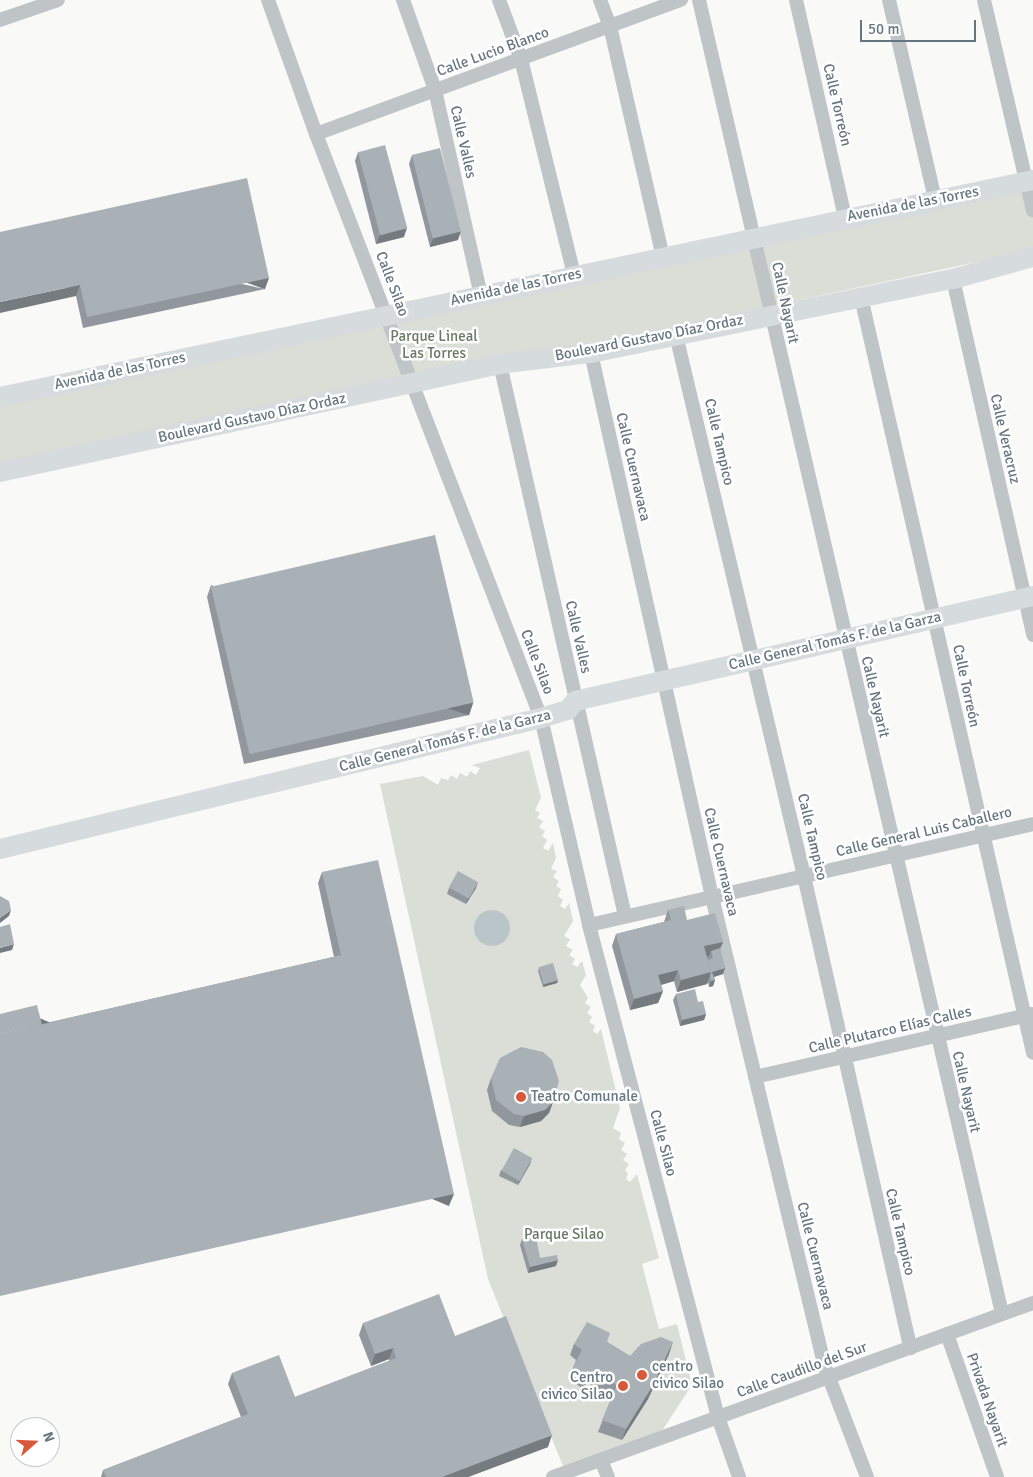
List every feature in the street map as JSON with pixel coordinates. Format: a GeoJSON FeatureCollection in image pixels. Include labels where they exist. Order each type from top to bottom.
{"type":"FeatureCollection","features":[{"type":"Feature","properties":{"kind":"street"},"geometry":{"type":"LineString","coordinates":[[0,20],[58,0]]}},
{"type":"Feature","properties":{"kind":"street","name":"Calle Silao"},"geometry":{"type":"LineString","coordinates":[[268,0],[316,134],[541,718],[588,925],[718,1417],[739,1477]]}},
{"type":"Feature","properties":{"kind":"street","name":"Calle Valles"},"geometry":{"type":"LineString","coordinates":[[403,0],[435,90],[481,295]]}},
{"type":"Feature","properties":{"kind":"street"},"geometry":{"type":"LineString","coordinates":[[499,0],[521,59],[574,275]]}},
{"type":"Feature","properties":{"kind":"street"},"geometry":{"type":"LineString","coordinates":[[600,0],[610,26],[664,258]]}},
{"type":"Feature","properties":{"kind":"street","name":"Calle Lucio Blanco"},"geometry":{"type":"LineString","coordinates":[[316,134],[681,0]]}},
{"type":"Feature","properties":{"kind":"street","name":"Calle Nayarit"},"geometry":{"type":"LineString","coordinates":[[699,0],[844,639],[1002,1314]]}},
{"type":"Feature","properties":{"kind":"street","name":"Calle Torreón"},"geometry":{"type":"LineString","coordinates":[[796,0],[845,218]]}},
{"type":"Feature","properties":{"kind":"street"},"geometry":{"type":"LineString","coordinates":[[889,0],[935,200]]}},
{"type":"Feature","properties":{"kind":"street"},"geometry":{"type":"LineString","coordinates":[[984,0],[1030,180],[1033,210]]}},
{"type":"Feature","properties":{"kind":"street","name":"Avenida de las Torres"},"geometry":{"type":"LineString","coordinates":[[0,397],[386,314],[664,258],[1030,180]]}},
{"type":"Feature","properties":{"kind":"street","name":"Boulevard Gustavo Díaz Ordaz"},"geometry":{"type":"LineString","coordinates":[[0,472],[500,364],[591,353],[770,314],[952,279],[1033,257]]}},
{"type":"Feature","properties":{"kind":"street","name":"Calle Veracruz"},"geometry":{"type":"LineString","coordinates":[[952,279],[1029,596],[1033,635]]}},
{"type":"Feature","properties":{"kind":"street","name":"Calle Torreón"},"geometry":{"type":"LineString","coordinates":[[861,297],[982,836],[1028,1015],[1033,1053]]}},
{"type":"Feature","properties":{"kind":"street","name":"Calle Tampico"},"geometry":{"type":"LineString","coordinates":[[676,335],[804,876],[910,1348]]}},
{"type":"Feature","properties":{"kind":"street","name":"Calle Cuernavaca"},"geometry":{"type":"LineString","coordinates":[[591,353],[712,897],[830,1377]]}},
{"type":"Feature","properties":{"kind":"street","name":"Calle Valles"},"geometry":{"type":"LineString","coordinates":[[500,364],[625,916]]}},
{"type":"Feature","properties":{"kind":"street","name":"Calle General Tomás F. de la Garza"},"geometry":{"type":"LineString","coordinates":[[0,849],[541,718],[568,710],[575,701],[1029,596]]}},
{"type":"Feature","properties":{"kind":"street","name":"Calle General Luis Caballero"},"geometry":{"type":"LineString","coordinates":[[588,925],[1033,824]]}},
{"type":"Feature","properties":{"kind":"street","name":"Calle Plutarco Elías Calles"},"geometry":{"type":"LineString","coordinates":[[755,1077],[1028,1015]]}},
{"type":"Feature","properties":{"kind":"street","name":"Calle Caudillo del Sur"},"geometry":{"type":"LineString","coordinates":[[553,1477],[1033,1303]]}},
{"type":"Feature","properties":{"kind":"street","name":"Privada Nayarit"},"geometry":{"type":"LineString","coordinates":[[947,1334],[997,1477]]}},
{"type":"Feature","properties":{"kind":"street"},"geometry":{"type":"LineString","coordinates":[[830,1377],[868,1477]]}},
{"type":"Feature","properties":{"kind":"street"},"geometry":{"type":"LineString","coordinates":[[601,1460],[608,1477]]}},
{"type":"Feature","properties":{"kind":"green space","name":"Parque Lineal Las Torres"},"geometry":{"type":"Polygon","coordinates":[[[1033,188],[1033,250],[0,471],[0,404],[753,247],[754,249],[1033,188]]]}},
{"type":"Feature","properties":{"kind":"green space","name":"Parque Silao"},"geometry":{"type":"Polygon","coordinates":[[[529,750],[541,798],[535,810],[540,813],[537,818],[543,821],[539,827],[545,831],[542,836],[547,840],[543,848],[548,851],[553,843],[556,858],[551,869],[557,871],[553,877],[559,881],[556,886],[561,889],[558,896],[563,900],[560,906],[565,909],[569,903],[573,921],[564,936],[570,939],[566,946],[573,950],[569,955],[575,959],[572,964],[577,967],[582,961],[586,975],[580,985],[588,998],[585,1003],[591,1007],[587,1013],[592,1017],[589,1022],[595,1026],[593,1031],[597,1034],[601,1029],[620,1108],[613,1128],[621,1133],[619,1139],[625,1143],[621,1150],[627,1154],[623,1160],[629,1164],[625,1170],[628,1174],[626,1179],[630,1182],[637,1174],[659,1258],[642,1264],[659,1329],[677,1324],[692,1385],[660,1434],[565,1471],[488,1279],[380,784],[423,776],[438,785],[441,778],[448,780],[451,775],[457,779],[460,773],[467,777],[470,771],[476,775],[480,768],[472,765],[529,750]]]}},
{"type":"Feature","properties":{"kind":"shaded area"},"geometry":{"type":"Polygon","coordinates":[[[492,910],[499,911],[505,915],[509,921],[509,935],[505,941],[499,945],[492,946],[485,945],[479,941],[475,935],[474,928],[475,921],[479,915],[485,911],[492,910]]]}},
{"type":"Feature","properties":{"kind":"building"},"geometry":{"type":"Polygon","coordinates":[[[385,145],[407,228],[380,235],[358,152],[385,145]]]}},
{"type":"Feature","properties":{"kind":"building"},"geometry":{"type":"Polygon","coordinates":[[[440,148],[461,231],[433,238],[412,155],[440,148]]]}},
{"type":"Feature","properties":{"kind":"building"},"geometry":{"type":"Polygon","coordinates":[[[247,178],[269,278],[87,317],[80,285],[0,302],[0,232],[247,178]]]}},
{"type":"Feature","properties":{"kind":"building"},"geometry":{"type":"Polygon","coordinates":[[[435,535],[474,703],[250,754],[211,587],[435,535]]]}},
{"type":"Feature","properties":{"kind":"building"},"geometry":{"type":"Polygon","coordinates":[[[378,860],[454,1194],[0,1296],[0,1034],[341,955],[322,872],[378,860]]]}},
{"type":"Feature","properties":{"kind":"building"},"geometry":{"type":"Polygon","coordinates":[[[458,871],[478,882],[469,899],[449,888],[458,871]]]}},
{"type":"Feature","properties":{"kind":"building"},"geometry":{"type":"Polygon","coordinates":[[[0,896],[9,901],[11,910],[0,918],[0,896]]]}},
{"type":"Feature","properties":{"kind":"building"},"geometry":{"type":"Polygon","coordinates":[[[684,906],[687,920],[715,913],[723,942],[704,946],[711,972],[681,980],[678,970],[658,975],[663,991],[634,999],[616,934],[671,920],[668,910],[684,906]]]}},
{"type":"Feature","properties":{"kind":"building"},"geometry":{"type":"Polygon","coordinates":[[[10,924],[14,944],[0,948],[0,927],[10,924]]]}},
{"type":"Feature","properties":{"kind":"building"},"geometry":{"type":"Polygon","coordinates":[[[720,948],[725,968],[712,972],[715,980],[711,981],[708,960],[713,958],[711,951],[720,948]]]}},
{"type":"Feature","properties":{"kind":"building"},"geometry":{"type":"Polygon","coordinates":[[[553,963],[558,980],[544,984],[539,967],[553,963]]]}},
{"type":"Feature","properties":{"kind":"building"},"geometry":{"type":"Polygon","coordinates":[[[695,989],[698,1002],[703,1001],[706,1014],[682,1020],[676,994],[695,989]]]}},
{"type":"Feature","properties":{"kind":"building"},"geometry":{"type":"Polygon","coordinates":[[[37,1005],[42,1025],[0,1034],[0,1014],[37,1005]]]}},
{"type":"Feature","properties":{"kind":"building","name":"Teatro Comunale"},"geometry":{"type":"Polygon","coordinates":[[[521,1047],[543,1052],[552,1060],[559,1081],[553,1102],[545,1110],[524,1116],[514,1114],[496,1100],[491,1078],[500,1058],[521,1047]]]}},
{"type":"Feature","properties":{"kind":"building"},"geometry":{"type":"Polygon","coordinates":[[[514,1148],[532,1158],[520,1181],[501,1171],[514,1148]]]}},
{"type":"Feature","properties":{"kind":"building"},"geometry":{"type":"Polygon","coordinates":[[[536,1237],[540,1258],[557,1255],[558,1260],[530,1267],[522,1239],[536,1237]]]}},
{"type":"Feature","properties":{"kind":"building"},"geometry":{"type":"Polygon","coordinates":[[[439,1294],[455,1336],[506,1316],[552,1435],[442,1477],[106,1477],[103,1470],[248,1414],[232,1373],[279,1355],[295,1397],[396,1358],[393,1348],[375,1354],[363,1323],[439,1294]]]}},
{"type":"Feature","properties":{"kind":"building","name":"Centro civico Silao"},"geometry":{"type":"Polygon","coordinates":[[[587,1322],[610,1333],[607,1342],[630,1356],[641,1344],[661,1337],[673,1342],[652,1387],[626,1429],[602,1420],[617,1385],[591,1371],[586,1377],[573,1367],[582,1350],[574,1344],[587,1322]]]}},
{"type":"Feature","properties":{"kind":"place","name":"Teatro Comunale"},"geometry":{"type":"Point","coordinates":[521,1097]}},
{"type":"Feature","properties":{"kind":"place","name":"centro civico Silao"},"geometry":{"type":"Point","coordinates":[642,1375]}},
{"type":"Feature","properties":{"kind":"place","name":"Centro civico Silao"},"geometry":{"type":"Point","coordinates":[623,1386]}}]}
